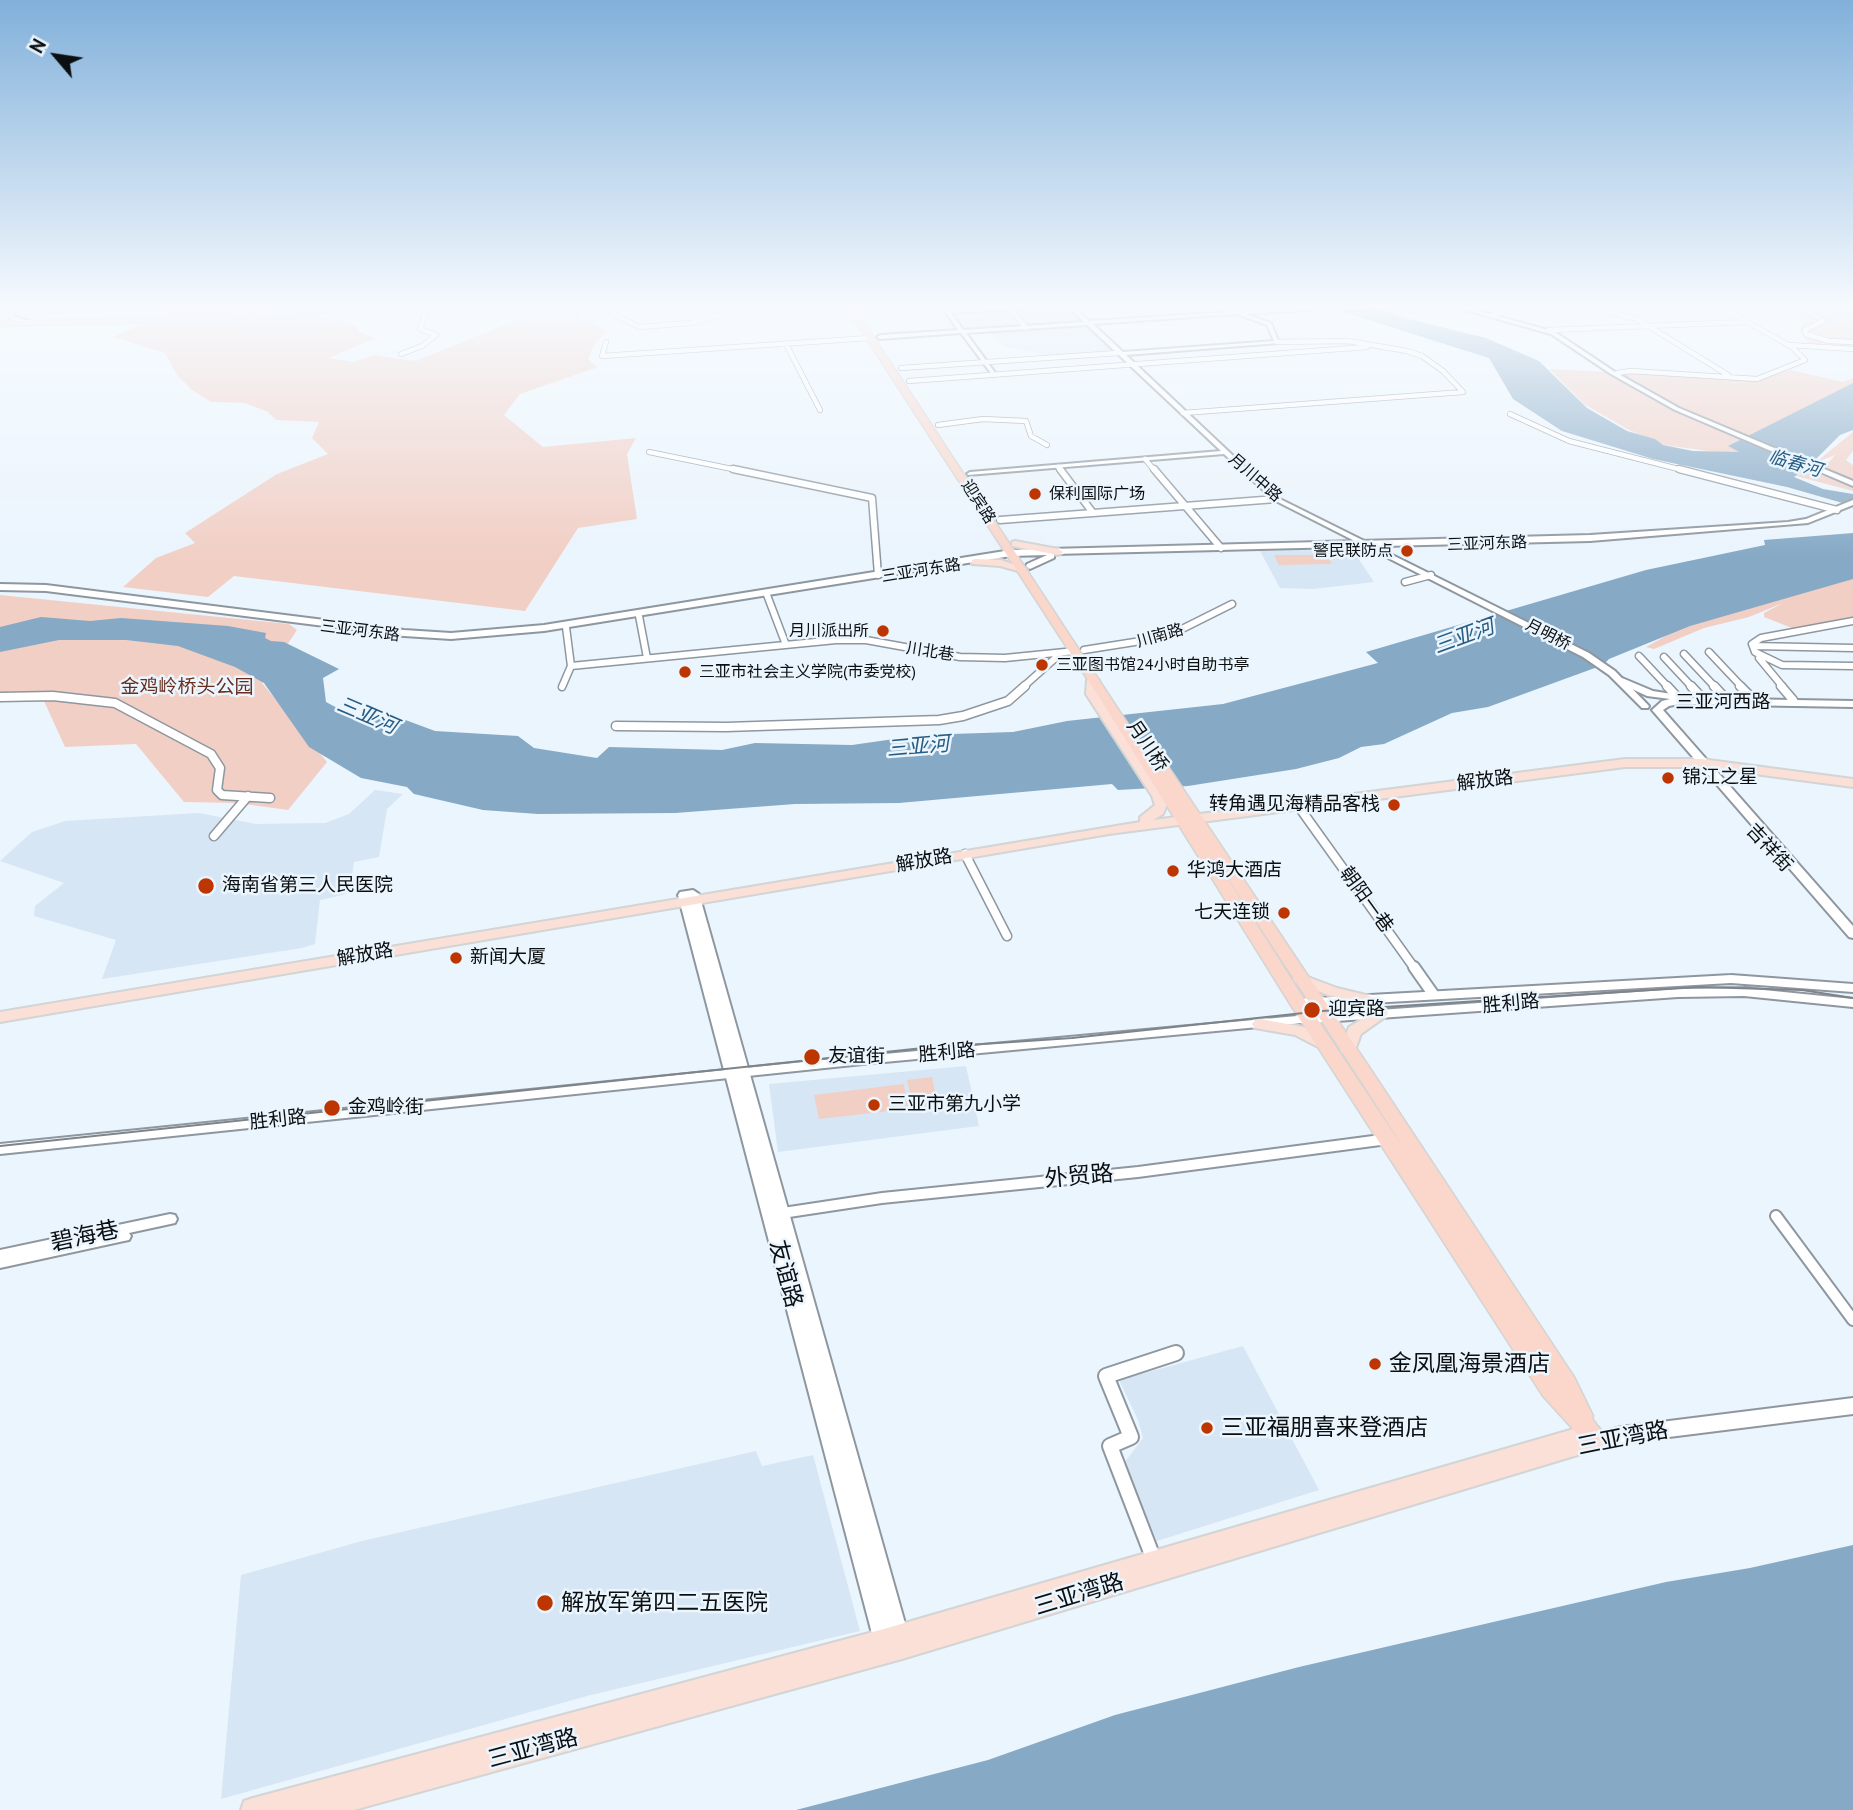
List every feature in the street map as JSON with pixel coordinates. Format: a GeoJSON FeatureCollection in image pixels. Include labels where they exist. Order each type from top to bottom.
{"type":"FeatureCollection","features":[{"type":"Feature","properties":{"kind":"highway","name":"迎宾路"},"geometry":{"type":"LineString","coordinates":[[907,388],[1002,539],[1019,557]]}},
{"type":"Feature","properties":{"kind":"highway","name":"迎宾路"},"geometry":{"type":"LineString","coordinates":[[914,388],[1000,520],[1019,557],[1079,650],[1106,699]]}},
{"type":"Feature","properties":{"kind":"highway","name":"迎宾路"},"geometry":{"type":"LineString","coordinates":[[1079,650],[1093,680],[1106,699]]}},
{"type":"Feature","properties":{"kind":"highway","name":"月川桥"},"geometry":{"type":"LineString","coordinates":[[1106,699],[1168,795]]}},
{"type":"Feature","properties":{"kind":"highway"},"geometry":{"type":"LineString","coordinates":[[1168,795],[1300,978],[1328,1048],[1551,1390],[1594,1437]]}},
{"type":"Feature","properties":{"kind":"highway"},"geometry":{"type":"LineString","coordinates":[[1187,818],[1312,1010],[1348,1049],[1566,1384],[1594,1437]]}},
{"type":"Feature","properties":{"kind":"main road"},"geometry":{"type":"LineString","coordinates":[[1642,388],[1735,435],[1853,483]]}},
{"type":"Feature","properties":{"kind":"main road","name":"三亚河东路"},"geometry":{"type":"LineString","coordinates":[[1060,553],[1591,540],[1787,527],[1814,523],[1846,507]]}},
{"type":"Feature","properties":{"kind":"main road"},"geometry":{"type":"LineString","coordinates":[[986,557],[998,550],[1002,539]]}},
{"type":"Feature","properties":{"kind":"main road","name":"三亚河东路"},"geometry":{"type":"LineString","coordinates":[[1060,553],[1370,545]]}},
{"type":"Feature","properties":{"kind":"main road"},"geometry":{"type":"LineString","coordinates":[[975,562],[1001,563],[1019,557],[1060,553]]}},
{"type":"Feature","properties":{"kind":"main road"},"geometry":{"type":"LineString","coordinates":[[1019,557],[1042,558],[1060,553]]}},
{"type":"Feature","properties":{"kind":"main road","name":"三亚河东路"},"geometry":{"type":"LineString","coordinates":[[0,588],[59,590],[404,633],[451,635],[544,628],[986,557],[1019,557]]}},
{"type":"Feature","properties":{"kind":"main road","name":"三亚河东路"},"geometry":{"type":"LineString","coordinates":[[0,588],[73,594],[400,636],[452,639],[513,635],[1019,557]]}},
{"type":"Feature","properties":{"kind":"main road","name":"三亚河西路"},"geometry":{"type":"LineString","coordinates":[[1619,679],[1660,696],[1678,698],[1853,702]]}},
{"type":"Feature","properties":{"kind":"main road","name":"三亚河西路"},"geometry":{"type":"LineString","coordinates":[[1693,759],[1659,715],[1660,706],[1679,701],[1853,702]]}},
{"type":"Feature","properties":{"kind":"main road","name":"三亚河西路"},"geometry":{"type":"LineString","coordinates":[[1645,706],[1693,759]]}},
{"type":"Feature","properties":{"kind":"main road","name":"解放路"},"geometry":{"type":"LineString","coordinates":[[0,1017],[1144,820],[1299,807],[1625,763],[1693,759]]}},
{"type":"Feature","properties":{"kind":"main road","name":"解放路"},"geometry":{"type":"LineString","coordinates":[[0,1009],[1187,818],[1577,763],[1693,759],[1853,781]]}},
{"type":"Feature","properties":{"kind":"main road","name":"吉祥街"},"geometry":{"type":"LineString","coordinates":[[1693,759],[1853,934]]}},
{"type":"Feature","properties":{"kind":"main road","name":"吉祥街"},"geometry":{"type":"LineString","coordinates":[[1693,759],[1853,941]]}},
{"type":"Feature","properties":{"kind":"main road"},"geometry":{"type":"LineString","coordinates":[[1144,820],[1158,811],[1168,795]]}},
{"type":"Feature","properties":{"kind":"main road","name":"友谊路"},"geometry":{"type":"LineString","coordinates":[[689,898],[893,1644]]}},
{"type":"Feature","properties":{"kind":"main road"},"geometry":{"type":"LineString","coordinates":[[1300,978],[1325,990],[1365,999]]}},
{"type":"Feature","properties":{"kind":"main road","name":"胜利路"},"geometry":{"type":"LineString","coordinates":[[1312,1010],[1365,999],[1731,979],[1853,988]]}},
{"type":"Feature","properties":{"kind":"main road","name":"胜利路"},"geometry":{"type":"LineString","coordinates":[[1312,1010],[1380,1013],[1690,993],[1772,994],[1853,1003]]}},
{"type":"Feature","properties":{"kind":"main road"},"geometry":{"type":"LineString","coordinates":[[1348,1049],[1354,1031],[1380,1013]]}},
{"type":"Feature","properties":{"kind":"main road"},"geometry":{"type":"LineString","coordinates":[[1260,1024],[1299,1031],[1328,1048]]}},
{"type":"Feature","properties":{"kind":"main road","name":"三亚湾路"},"geometry":{"type":"LineString","coordinates":[[253,1810],[893,1644],[1154,1560],[1594,1437],[1853,1406]]}},
{"type":"Feature","properties":{"kind":"main road","name":"三亚湾路"},"geometry":{"type":"LineString","coordinates":[[309,1810],[893,1644],[1594,1437]]}},
{"type":"Feature","properties":{"kind":"street"},"geometry":{"type":"LineString","coordinates":[[809,388],[820,410]]}},
{"type":"Feature","properties":{"kind":"street","name":"月川中路"},"geometry":{"type":"LineString","coordinates":[[1156,388],[1276,499],[1430,575]]}},
{"type":"Feature","properties":{"kind":"street"},"geometry":{"type":"LineString","coordinates":[[1183,413],[1463,393],[1459,388]]}},
{"type":"Feature","properties":{"kind":"street"},"geometry":{"type":"LineString","coordinates":[[1510,414],[1569,441],[1846,507]]}},
{"type":"Feature","properties":{"kind":"street"},"geometry":{"type":"LineString","coordinates":[[938,425],[983,419],[1026,421],[1031,436],[1046,445]]}},
{"type":"Feature","properties":{"kind":"street"},"geometry":{"type":"LineString","coordinates":[[649,452],[872,498],[878,575]]}},
{"type":"Feature","properties":{"kind":"street"},"geometry":{"type":"LineString","coordinates":[[970,474],[1226,452]]}},
{"type":"Feature","properties":{"kind":"street"},"geometry":{"type":"LineString","coordinates":[[1145,459],[1221,548]]}},
{"type":"Feature","properties":{"kind":"street"},"geometry":{"type":"LineString","coordinates":[[1058,467],[1093,513]]}},
{"type":"Feature","properties":{"kind":"street"},"geometry":{"type":"LineString","coordinates":[[1000,520],[1276,499]]}},
{"type":"Feature","properties":{"kind":"street"},"geometry":{"type":"LineString","coordinates":[[1405,582],[1430,575]]}},
{"type":"Feature","properties":{"kind":"street","name":"月明桥"},"geometry":{"type":"LineString","coordinates":[[1430,575],[1586,655],[1619,679],[1645,706]]}},
{"type":"Feature","properties":{"kind":"street"},"geometry":{"type":"LineString","coordinates":[[767,595],[786,645]]}},
{"type":"Feature","properties":{"kind":"street","name":"川南路"},"geometry":{"type":"LineString","coordinates":[[1079,650],[1166,637],[1232,604]]}},
{"type":"Feature","properties":{"kind":"street"},"geometry":{"type":"LineString","coordinates":[[639,616],[647,658]]}},
{"type":"Feature","properties":{"kind":"street"},"geometry":{"type":"LineString","coordinates":[[1751,649],[1761,638],[1851,623]]}},
{"type":"Feature","properties":{"kind":"street"},"geometry":{"type":"LineString","coordinates":[[562,687],[571,666],[566,627]]}},
{"type":"Feature","properties":{"kind":"street","name":"川北巷"},"geometry":{"type":"LineString","coordinates":[[571,666],[866,640],[951,656],[1005,658],[1079,650]]}},
{"type":"Feature","properties":{"kind":"street"},"geometry":{"type":"LineString","coordinates":[[1751,649],[1853,648]]}},
{"type":"Feature","properties":{"kind":"street"},"geometry":{"type":"LineString","coordinates":[[1751,649],[1782,665],[1853,666]]}},
{"type":"Feature","properties":{"kind":"street"},"geometry":{"type":"LineString","coordinates":[[1751,649],[1793,700]]}},
{"type":"Feature","properties":{"kind":"street"},"geometry":{"type":"LineString","coordinates":[[1709,652],[1754,699]]}},
{"type":"Feature","properties":{"kind":"street"},"geometry":{"type":"LineString","coordinates":[[616,726],[726,727],[939,720],[963,716],[1008,701],[1060,654]]}},
{"type":"Feature","properties":{"kind":"street"},"geometry":{"type":"LineString","coordinates":[[1684,654],[1726,699]]}},
{"type":"Feature","properties":{"kind":"street"},"geometry":{"type":"LineString","coordinates":[[1639,656],[1678,698]]}},
{"type":"Feature","properties":{"kind":"street"},"geometry":{"type":"LineString","coordinates":[[1664,657],[1702,698]]}},
{"type":"Feature","properties":{"kind":"street"},"geometry":{"type":"LineString","coordinates":[[0,697],[67,697],[115,703],[211,754],[220,768],[216,790],[222,795],[270,798]]}},
{"type":"Feature","properties":{"kind":"street"},"geometry":{"type":"LineString","coordinates":[[214,836],[247,796]]}},
{"type":"Feature","properties":{"kind":"street","name":"朝阳一巷"},"geometry":{"type":"LineString","coordinates":[[1299,807],[1433,994]]}},
{"type":"Feature","properties":{"kind":"street"},"geometry":{"type":"LineString","coordinates":[[965,854],[1007,936]]}},
{"type":"Feature","properties":{"kind":"street","name":"胜利路"},"geometry":{"type":"LineString","coordinates":[[0,1149],[1260,1024],[1312,1010]]}},
{"type":"Feature","properties":{"kind":"street","name":"外贸路"},"geometry":{"type":"LineString","coordinates":[[775,1214],[904,1195],[1138,1172],[1388,1139]]}},
{"type":"Feature","properties":{"kind":"street"},"geometry":{"type":"LineString","coordinates":[[1776,1216],[1853,1320]]}},
{"type":"Feature","properties":{"kind":"street","name":"碧海巷"},"geometry":{"type":"LineString","coordinates":[[0,1255],[170,1223],[0,1263]]}},
{"type":"Feature","properties":{"kind":"street"},"geometry":{"type":"LineString","coordinates":[[1154,1560],[1110,1446],[1131,1437],[1106,1376],[1176,1353]]}},
{"type":"Feature","properties":{"kind":"shaded area"},"geometry":{"type":"Polygon","coordinates":[[[1352,549],[1374,582],[1313,589],[1280,588],[1260,551],[1352,549]]]}},
{"type":"Feature","properties":{"kind":"shaded area","name":"海南省第三人民医院"},"geometry":{"type":"Polygon","coordinates":[[[375,790],[403,794],[387,809],[379,857],[354,862],[350,889],[343,895],[320,900],[315,944],[302,948],[102,979],[116,940],[34,916],[35,906],[64,883],[0,861],[32,832],[65,821],[199,813],[256,824],[325,823],[349,814],[375,790]]]}},
{"type":"Feature","properties":{"kind":"shaded area","name":"三亚市第九小学"},"geometry":{"type":"Polygon","coordinates":[[[966,1066],[979,1126],[778,1152],[769,1084],[966,1066]]]}},
{"type":"Feature","properties":{"kind":"shaded area","name":"三亚福朋喜来登酒店"},"geometry":{"type":"Polygon","coordinates":[[[1243,1346],[1319,1490],[1157,1541],[1124,1463],[1143,1438],[1138,1420],[1119,1380],[1243,1346]]]}},
{"type":"Feature","properties":{"kind":"shaded area","name":"解放军第四二五医院"},"geometry":{"type":"Polygon","coordinates":[[[756,1451],[762,1466],[813,1455],[860,1631],[587,1696],[221,1799],[241,1575],[362,1541],[756,1451]]]}},
{"type":"Feature","properties":{"kind":"green space"},"geometry":{"type":"Polygon","coordinates":[[[190,388],[536,388],[520,394],[504,415],[543,447],[636,438],[627,454],[637,519],[578,528],[525,611],[234,576],[208,597],[123,587],[156,558],[195,543],[185,533],[277,474],[328,454],[312,438],[319,422],[276,420],[268,412],[245,403],[211,402],[190,388]]]}},
{"type":"Feature","properties":{"kind":"green space"},"geometry":{"type":"Polygon","coordinates":[[[1568,388],[1850,388],[1775,446],[1750,435],[1728,446],[1740,452],[1731,454],[1664,445],[1627,429],[1584,404],[1568,388]]]}},
{"type":"Feature","properties":{"kind":"green space"},"geometry":{"type":"Polygon","coordinates":[[[1853,432],[1853,451],[1846,460],[1853,465],[1853,491],[1796,476],[1830,461],[1835,455],[1815,463],[1853,432]]]}},
{"type":"Feature","properties":{"kind":"green space"},"geometry":{"type":"Polygon","coordinates":[[[1274,555],[1327,555],[1332,564],[1279,565],[1274,555]]]}},
{"type":"Feature","properties":{"kind":"green space"},"geometry":{"type":"Polygon","coordinates":[[[1853,577],[1853,618],[1792,628],[1764,617],[1764,613],[1783,603],[1749,617],[1704,628],[1654,649],[1646,647],[1698,618],[1853,577]]]}},
{"type":"Feature","properties":{"kind":"green space","name":"金鸡岭桥头公园"},"geometry":{"type":"Polygon","coordinates":[[[0,595],[289,624],[297,630],[262,683],[327,762],[288,810],[237,803],[184,802],[136,744],[65,747],[44,701],[0,700],[0,595]]]}},
{"type":"Feature","properties":{"kind":"green space"},"geometry":{"type":"Polygon","coordinates":[[[932,1077],[938,1106],[913,1108],[907,1080],[932,1077]]]}},
{"type":"Feature","properties":{"kind":"green space"},"geometry":{"type":"Polygon","coordinates":[[[904,1084],[908,1109],[819,1119],[814,1095],[904,1084]]]}},
{"type":"Feature","properties":{"kind":"water","name":"临春河"},"geometry":{"type":"Polygon","coordinates":[[[1507,388],[1567,388],[1587,408],[1627,431],[1655,439],[1663,445],[1693,451],[1739,452],[1728,446],[1842,388],[1853,388],[1853,430],[1840,435],[1807,468],[1794,477],[1823,489],[1853,494],[1853,506],[1787,487],[1653,459],[1562,431],[1513,399],[1507,388]]]}},
{"type":"Feature","properties":{"kind":"water","name":"三亚河"},"geometry":{"type":"Polygon","coordinates":[[[1853,533],[1853,579],[1690,626],[1609,659],[1603,665],[1488,707],[1452,713],[1384,744],[1361,747],[1339,758],[1296,769],[1188,786],[1118,790],[1112,784],[899,803],[795,804],[675,813],[538,814],[483,810],[414,794],[407,787],[361,778],[309,747],[264,683],[235,667],[178,646],[126,640],[59,640],[0,652],[0,627],[41,617],[90,621],[121,618],[228,626],[266,633],[265,638],[271,641],[284,642],[339,669],[323,678],[326,702],[354,717],[384,712],[435,731],[518,736],[534,748],[597,758],[609,747],[722,750],[755,743],[852,745],[922,735],[1013,732],[1067,721],[1223,704],[1378,663],[1366,652],[1646,570],[1765,545],[1764,540],[1853,533]]]}},
{"type":"Feature","properties":{"kind":"water"},"geometry":{"type":"Polygon","coordinates":[[[1853,1545],[1853,1810],[796,1810],[988,1760],[1115,1715],[1299,1667],[1666,1582],[1750,1568],[1853,1545]]]}},
{"type":"Feature","properties":{"kind":"tram line"},"geometry":{"type":"LineString","coordinates":[[0,1146],[923,1048],[1072,1038],[1322,1011],[1699,987],[1802,990],[1853,998]]}},
{"type":"Feature","properties":{"kind":"place","name":"保利国际广场"},"geometry":{"type":"Point","coordinates":[1035,494]}},
{"type":"Feature","properties":{"kind":"place","name":"警民联防点"},"geometry":{"type":"Point","coordinates":[1407,551]}},
{"type":"Feature","properties":{"kind":"place","name":"月川派出所"},"geometry":{"type":"Point","coordinates":[883,631]}},
{"type":"Feature","properties":{"kind":"place","name":"三亚图书馆24小时自助书亭"},"geometry":{"type":"Point","coordinates":[1042,665]}},
{"type":"Feature","properties":{"kind":"place","name":"三亚市社会主义学院(市委党校)"},"geometry":{"type":"Point","coordinates":[685,672]}},
{"type":"Feature","properties":{"kind":"place","name":"锦江之星"},"geometry":{"type":"Point","coordinates":[1668,778]}},
{"type":"Feature","properties":{"kind":"place","name":"转角遇见海精品客栈"},"geometry":{"type":"Point","coordinates":[1394,805]}},
{"type":"Feature","properties":{"kind":"place","name":"华鸿大酒店"},"geometry":{"type":"Point","coordinates":[1173,871]}},
{"type":"Feature","properties":{"kind":"place","name":"海南省第三人民医院"},"geometry":{"type":"Point","coordinates":[206,886]}},
{"type":"Feature","properties":{"kind":"place","name":"七天连锁"},"geometry":{"type":"Point","coordinates":[1284,913]}},
{"type":"Feature","properties":{"kind":"place","name":"新闻大厦"},"geometry":{"type":"Point","coordinates":[456,958]}},
{"type":"Feature","properties":{"kind":"place","name":"迎宾路"},"geometry":{"type":"Point","coordinates":[1312,1010]}},
{"type":"Feature","properties":{"kind":"place","name":"友谊街"},"geometry":{"type":"Point","coordinates":[812,1057]}},
{"type":"Feature","properties":{"kind":"place","name":"三亚市第九小学"},"geometry":{"type":"Point","coordinates":[874,1105]}},
{"type":"Feature","properties":{"kind":"place","name":"金鸡岭街"},"geometry":{"type":"Point","coordinates":[332,1108]}},
{"type":"Feature","properties":{"kind":"place","name":"金凤凰海景酒店"},"geometry":{"type":"Point","coordinates":[1375,1364]}},
{"type":"Feature","properties":{"kind":"place","name":"三亚福朋喜来登酒店"},"geometry":{"type":"Point","coordinates":[1207,1428]}},
{"type":"Feature","properties":{"kind":"place","name":"解放军第四二五医院"},"geometry":{"type":"Point","coordinates":[545,1603]}}]}
